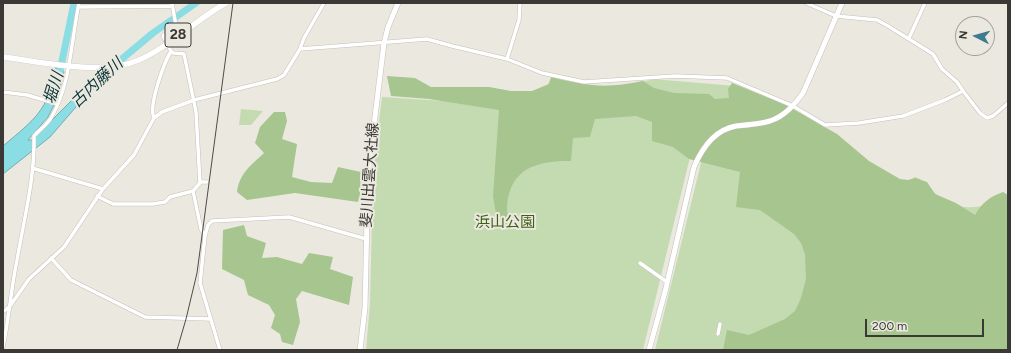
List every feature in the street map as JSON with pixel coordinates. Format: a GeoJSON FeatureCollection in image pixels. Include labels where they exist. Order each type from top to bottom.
{"type":"FeatureCollection","features":[{"type":"Feature","properties":{"kind":"main road","name":"28"},"geometry":{"type":"LineString","coordinates":[[3,57],[102,68],[129,64],[140,59],[226,3]]}},
{"type":"Feature","properties":{"kind":"street"},"geometry":{"type":"LineString","coordinates":[[3,312],[10,306],[28,279],[72,236],[103,189],[134,155],[154,118],[162,112],[194,100],[277,79],[284,75],[300,49],[304,38],[324,3]]}},
{"type":"Feature","properties":{"kind":"street","name":"斐川出雲大社線"},"geometry":{"type":"LineString","coordinates":[[360,350],[365,308],[368,174],[384,43],[388,27],[398,3]]}},
{"type":"Feature","properties":{"kind":"street"},"geometry":{"type":"LineString","coordinates":[[507,59],[519,20],[520,3]]}},
{"type":"Feature","properties":{"kind":"street"},"geometry":{"type":"LineString","coordinates":[[806,3],[836,16],[877,20],[909,38],[933,54],[942,69],[957,82],[980,113],[987,118],[993,116],[1008,102]]}},
{"type":"Feature","properties":{"kind":"street"},"geometry":{"type":"LineString","coordinates":[[649,350],[667,282],[694,167],[708,141],[722,131],[734,127],[771,121],[793,106],[803,93],[842,3]]}},
{"type":"Feature","properties":{"kind":"street"},"geometry":{"type":"LineString","coordinates":[[909,38],[924,3]]}},
{"type":"Feature","properties":{"kind":"street"},"geometry":{"type":"LineString","coordinates":[[3,347],[16,260],[26,214],[34,151],[34,138],[50,119],[57,103],[67,64],[79,5],[172,5],[176,26],[163,36],[173,53],[184,54],[194,100],[199,141],[200,182],[193,191],[170,197],[165,202],[153,204],[113,204],[98,196]]}},
{"type":"Feature","properties":{"kind":"street"},"geometry":{"type":"LineString","coordinates":[[300,49],[345,44],[384,43],[411,39],[427,39],[465,50],[507,59],[542,73],[584,82],[675,76],[727,78],[793,106],[825,125],[859,123],[902,116],[945,100],[963,91]]}},
{"type":"Feature","properties":{"kind":"street"},"geometry":{"type":"LineString","coordinates":[[154,118],[153,115],[156,93],[171,51]]}},
{"type":"Feature","properties":{"kind":"street"},"geometry":{"type":"LineString","coordinates":[[3,92],[57,103]]}},
{"type":"Feature","properties":{"kind":"street"},"geometry":{"type":"LineString","coordinates":[[32,168],[103,189]]}},
{"type":"Feature","properties":{"kind":"street"},"geometry":{"type":"LineString","coordinates":[[200,182],[207,182]]}},
{"type":"Feature","properties":{"kind":"street"},"geometry":{"type":"LineString","coordinates":[[193,191],[201,229],[205,236]]}},
{"type":"Feature","properties":{"kind":"street"},"geometry":{"type":"LineString","coordinates":[[220,350],[200,283],[205,236],[208,225],[212,221],[289,217],[366,240]]}},
{"type":"Feature","properties":{"kind":"street"},"geometry":{"type":"LineString","coordinates":[[51,258],[71,280],[145,317],[210,319]]}},
{"type":"Feature","properties":{"kind":"street"},"geometry":{"type":"LineString","coordinates":[[640,263],[667,282]]}},
{"type":"Feature","properties":{"kind":"street"},"geometry":{"type":"LineString","coordinates":[[718,334],[720,324]]}},
{"type":"Feature","properties":{"kind":"green space"},"geometry":{"type":"Polygon","coordinates":[[[387,76],[415,78],[431,87],[489,87],[511,91],[532,91],[549,84],[551,77],[576,83],[607,86],[643,81],[654,88],[674,93],[709,94],[715,99],[729,98],[728,89],[732,83],[786,105],[837,134],[869,161],[900,179],[908,180],[915,178],[927,182],[935,194],[956,203],[975,215],[986,201],[1003,192],[1008,195],[1008,350],[723,350],[727,330],[749,335],[785,319],[795,311],[801,298],[806,279],[805,254],[801,243],[794,234],[760,210],[736,207],[740,172],[689,159],[673,147],[652,141],[652,122],[636,116],[595,119],[590,137],[573,138],[571,161],[559,161],[537,165],[520,174],[514,182],[510,192],[507,208],[511,229],[507,230],[496,214],[493,196],[499,110],[429,99],[391,96],[387,76]]]}},
{"type":"Feature","properties":{"kind":"green space","name":"浜山公園"},"geometry":{"type":"Polygon","coordinates":[[[653,79],[736,86],[784,108],[690,157],[643,350],[366,350],[370,304],[373,171],[382,97],[461,102],[542,98],[550,80],[585,89],[618,89],[653,79]]]}},
{"type":"Feature","properties":{"kind":"green space"},"geometry":{"type":"Polygon","coordinates":[[[241,109],[263,111],[251,125],[239,125],[241,109]]]}},
{"type":"Feature","properties":{"kind":"green space"},"geometry":{"type":"Polygon","coordinates":[[[274,112],[285,112],[287,121],[282,139],[297,144],[292,177],[311,182],[332,183],[338,167],[361,172],[358,202],[295,193],[247,200],[237,192],[243,175],[264,153],[255,143],[260,127],[274,112]]]}},
{"type":"Feature","properties":{"kind":"green space"},"geometry":{"type":"Polygon","coordinates":[[[862,158],[905,183],[915,177],[921,180],[926,183],[940,198],[953,205],[974,207],[989,205],[1008,350],[655,350],[702,159],[862,158]]]}},
{"type":"Feature","properties":{"kind":"green space"},"geometry":{"type":"Polygon","coordinates":[[[244,225],[247,236],[266,243],[262,258],[277,257],[302,264],[309,253],[333,257],[330,269],[353,277],[349,305],[302,291],[296,299],[300,322],[293,345],[282,342],[280,334],[271,328],[275,315],[269,305],[248,295],[244,280],[222,269],[223,230],[244,225]]]}},
{"type":"Feature","properties":{"kind":"water"},"geometry":{"type":"Polygon","coordinates":[[[56,68],[61,68],[64,72],[57,99],[48,117],[28,140],[32,140],[103,69],[114,69],[82,100],[50,137],[3,174],[3,146],[32,121],[44,105],[49,95],[56,68]]]}},
{"type":"Feature","properties":{"kind":"waterway","name":"堀川"},"geometry":{"type":"LineString","coordinates":[[60,71],[74,3]]}},
{"type":"Feature","properties":{"kind":"waterway","name":"古内藤川"},"geometry":{"type":"LineString","coordinates":[[111,68],[153,33],[196,3]]}},
{"type":"Feature","properties":{"kind":"railway"},"geometry":{"type":"LineString","coordinates":[[177,350],[197,273],[233,3]]}}]}
